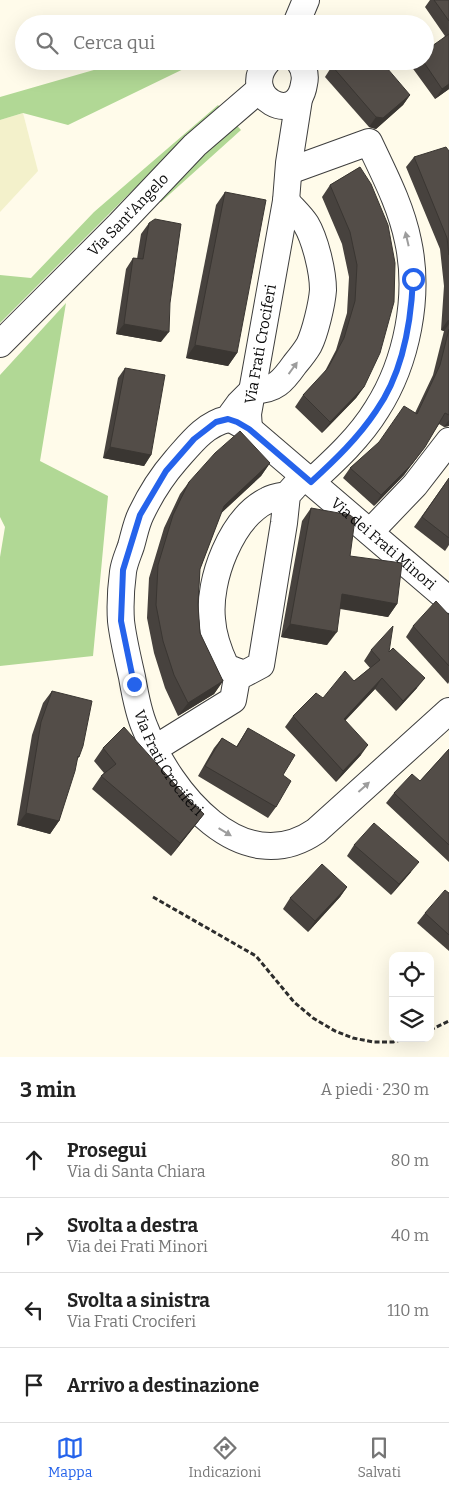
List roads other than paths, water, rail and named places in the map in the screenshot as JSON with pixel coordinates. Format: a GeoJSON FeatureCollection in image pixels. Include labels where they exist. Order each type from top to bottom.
{"type":"FeatureCollection","features":[{"type":"Feature","properties":{"kind":"street"},"geometry":{"type":"LineString","coordinates":[[261,70],[259,80],[264,95],[282,119],[286,128],[290,160],[369,142],[400,214],[408,242],[413,279],[411,311],[406,336],[389,388],[377,410],[341,455],[287,495],[268,499],[249,514],[233,536],[221,558],[213,586],[212,619],[218,649],[226,666],[244,674],[261,665],[264,657],[287,495]]}},
{"type":"Feature","properties":{"kind":"street"},"geometry":{"type":"LineString","coordinates":[[264,95],[275,105],[289,106],[303,92],[305,80],[303,70]]}},
{"type":"Feature","properties":{"kind":"street","name":"Via Sant'Angelo"},"geometry":{"type":"LineString","coordinates":[[0,344],[196,145],[264,95]]}},
{"type":"Feature","properties":{"kind":"street","name":"Via Frati Crociferi"},"geometry":{"type":"LineString","coordinates":[[299,98],[286,201],[248,414],[238,424],[216,422],[194,439],[166,471],[140,515],[123,570],[121,621],[142,721],[166,771],[185,796],[215,826],[240,840],[264,846],[280,847],[302,840],[316,831],[449,711]]}},
{"type":"Feature","properties":{"kind":"street"},"geometry":{"type":"LineString","coordinates":[[253,390],[267,391],[277,384],[287,375],[309,345],[323,290],[320,267],[313,240],[305,222],[286,201]]}},
{"type":"Feature","properties":{"kind":"street","name":"Via dei Frati Minori"},"geometry":{"type":"LineString","coordinates":[[238,424],[308,479],[449,600]]}},
{"type":"Feature","properties":{"kind":"street"},"geometry":{"type":"LineString","coordinates":[[370,532],[414,485],[449,441]]}},
{"type":"Feature","properties":{"kind":"street"},"geometry":{"type":"LineString","coordinates":[[154,749],[233,700],[238,672]]}}]}
